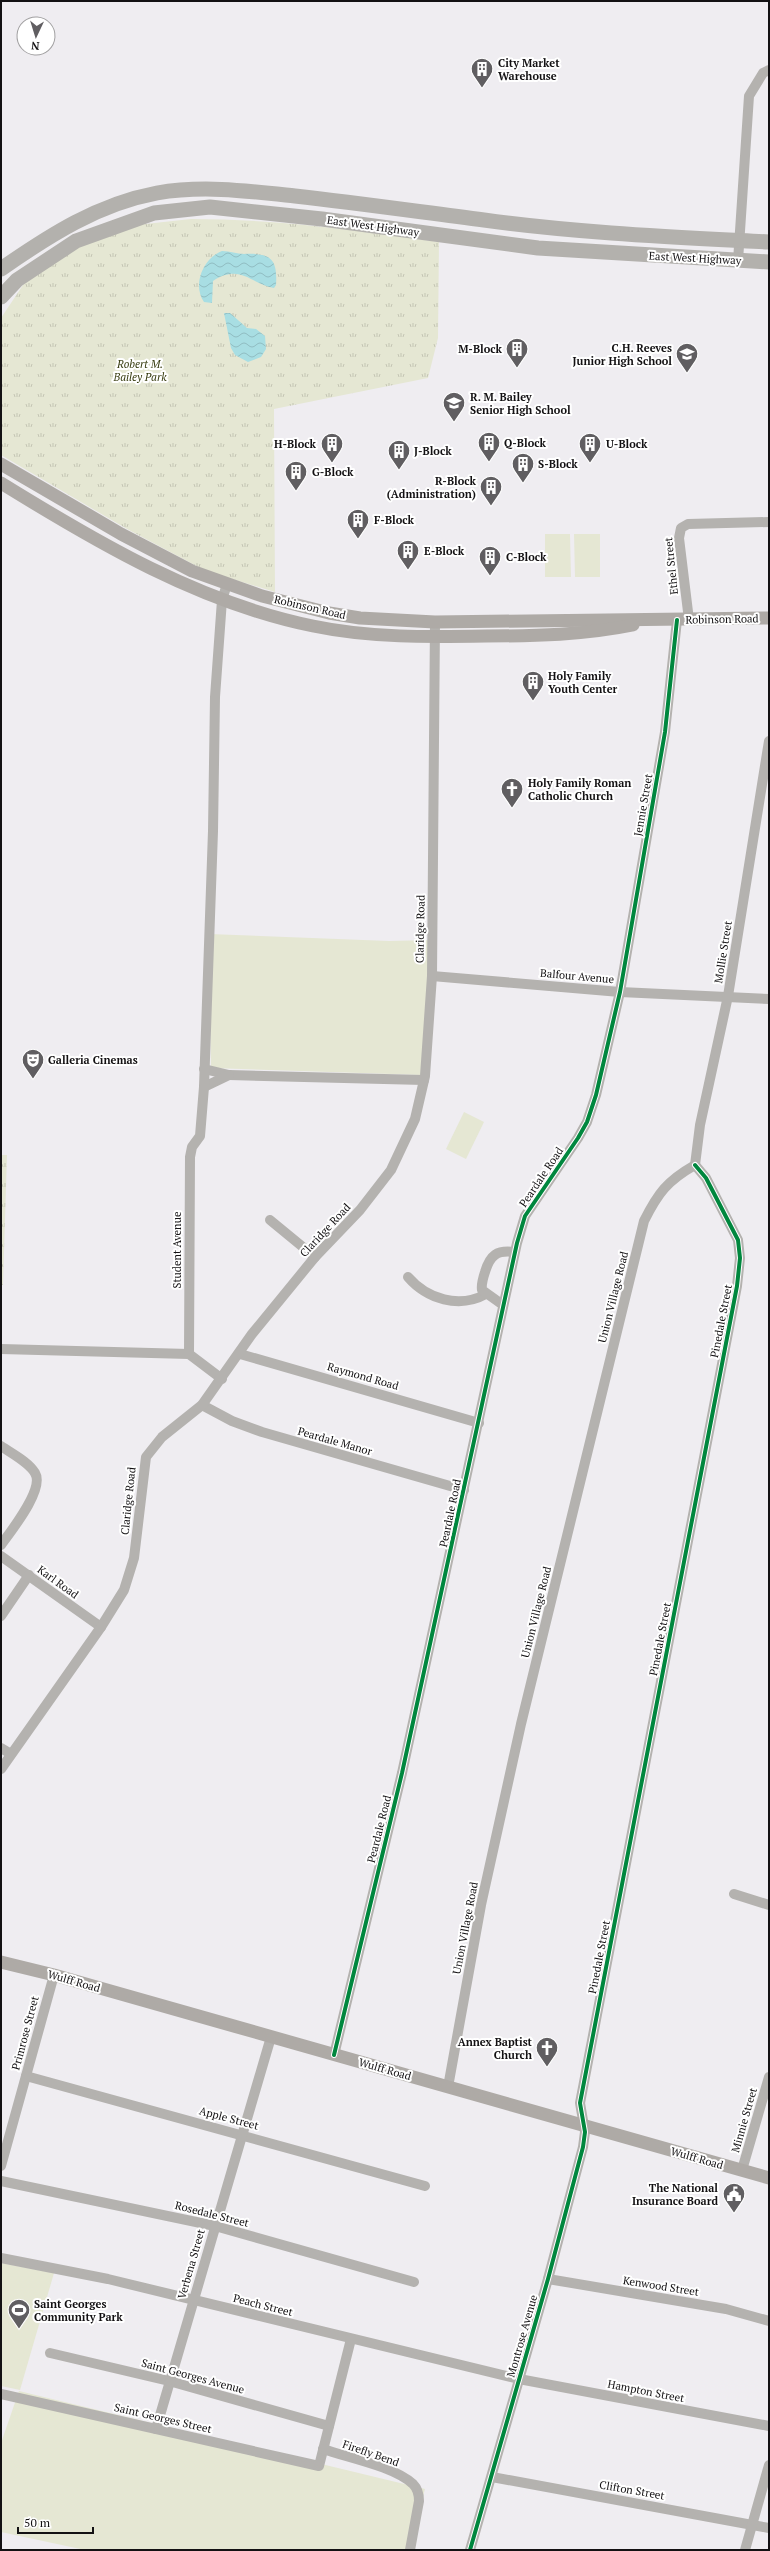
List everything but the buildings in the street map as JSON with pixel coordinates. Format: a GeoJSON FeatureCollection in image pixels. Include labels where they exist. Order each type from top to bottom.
{"type":"FeatureCollection","features":[{"type":"Feature","properties":{"kind":"highway","name":"East West Highway"},"geometry":{"type":"LineString","coordinates":[[1,269],[52,234],[112,204],[157,193],[192,189],[230,189],[346,202],[538,227],[769,242]]}},
{"type":"Feature","properties":{"kind":"highway","name":"East West Highway"},"geometry":{"type":"LineString","coordinates":[[1,297],[17,280],[76,242],[128,221],[154,213],[210,208],[322,219],[538,248],[769,262]]}},
{"type":"Feature","properties":{"kind":"main road","name":"Robinson Road"},"geometry":{"type":"LineString","coordinates":[[1,464],[121,534],[192,570],[227,584],[329,614],[360,618],[435,622],[769,618]]}},
{"type":"Feature","properties":{"kind":"main road","name":"Robinson Road"},"geometry":{"type":"LineString","coordinates":[[1,483],[148,566],[222,600],[284,618],[334,630],[435,637],[577,634],[608,630],[652,620]]}},
{"type":"Feature","properties":{"kind":"main road","name":"Wulff Road"},"geometry":{"type":"LineString","coordinates":[[1,1962],[54,1975],[769,2178]]}},
{"type":"Feature","properties":{"kind":"street"},"geometry":{"type":"LineString","coordinates":[[738,261],[749,96],[763,73],[769,70]]}},
{"type":"Feature","properties":{"kind":"street","name":"Ethel Street"},"geometry":{"type":"LineString","coordinates":[[683,620],[679,538],[682,528],[688,524],[769,522]]}},
{"type":"Feature","properties":{"kind":"street"},"geometry":{"type":"LineString","coordinates":[[227,584],[222,600],[216,697],[214,831],[204,1087],[229,1075]]}},
{"type":"Feature","properties":{"kind":"street","name":"Jennie Street"},"geometry":{"type":"LineString","coordinates":[[620,992],[683,620]]}},
{"type":"Feature","properties":{"kind":"street","name":"Claridge Road"},"geometry":{"type":"LineString","coordinates":[[1,1769],[10,1754],[101,1627],[130,1576],[146,1458],[162,1437],[202,1405],[240,1354],[252,1334],[315,1257],[360,1210],[391,1170],[415,1119],[424,1080],[432,976],[435,622]]}},
{"type":"Feature","properties":{"kind":"street","name":"Mollie Street"},"geometry":{"type":"LineString","coordinates":[[695,1165],[700,1125],[728,996],[769,741]]}},
{"type":"Feature","properties":{"kind":"street","name":"Balfour Avenue"},"geometry":{"type":"LineString","coordinates":[[432,976],[620,992],[769,999]]}},
{"type":"Feature","properties":{"kind":"street","name":"Peardale Road"},"geometry":{"type":"LineString","coordinates":[[334,2055],[402,1773],[479,1423],[514,1252],[526,1216],[587,1122],[596,1095],[620,992]]}},
{"type":"Feature","properties":{"kind":"street"},"geometry":{"type":"LineString","coordinates":[[204,1069],[229,1075],[424,1080]]}},
{"type":"Feature","properties":{"kind":"street","name":"Student Avenue"},"geometry":{"type":"LineString","coordinates":[[189,1354],[190,1158],[192,1147],[200,1136],[204,1087]]}},
{"type":"Feature","properties":{"kind":"street","name":"Union Village Road"},"geometry":{"type":"LineString","coordinates":[[448,2087],[481,1905],[520,1731],[644,1221],[658,1193],[682,1173],[695,1165]]}},
{"type":"Feature","properties":{"kind":"street","name":"Pinedale Street"},"geometry":{"type":"LineString","coordinates":[[584,2126],[580,2103],[737,1286],[740,1258],[738,1240],[706,1178],[695,1165]]}},
{"type":"Feature","properties":{"kind":"street"},"geometry":{"type":"LineString","coordinates":[[270,1220],[315,1257]]}},
{"type":"Feature","properties":{"kind":"street"},"geometry":{"type":"LineString","coordinates":[[503,1306],[486,1294],[482,1287],[489,1258],[503,1251],[514,1252]]}},
{"type":"Feature","properties":{"kind":"street"},"geometry":{"type":"LineString","coordinates":[[408,1277],[414,1285],[442,1300],[466,1301],[486,1294]]}},
{"type":"Feature","properties":{"kind":"street"},"geometry":{"type":"LineString","coordinates":[[1,1349],[189,1354],[222,1379]]}},
{"type":"Feature","properties":{"kind":"street","name":"Raymond Road"},"geometry":{"type":"LineString","coordinates":[[240,1354],[479,1423]]}},
{"type":"Feature","properties":{"kind":"street","name":"Peardale Manor"},"geometry":{"type":"LineString","coordinates":[[202,1405],[232,1421],[262,1432],[464,1490]]}},
{"type":"Feature","properties":{"kind":"street"},"geometry":{"type":"LineString","coordinates":[[1,1446],[34,1470],[38,1482],[34,1493],[1,1545]]}},
{"type":"Feature","properties":{"kind":"street","name":"Karl Road"},"geometry":{"type":"LineString","coordinates":[[1,1556],[101,1627]]}},
{"type":"Feature","properties":{"kind":"street"},"geometry":{"type":"LineString","coordinates":[[1,1616],[28,1575]]}},
{"type":"Feature","properties":{"kind":"street"},"geometry":{"type":"LineString","coordinates":[[1,1748],[10,1754]]}},
{"type":"Feature","properties":{"kind":"street"},"geometry":{"type":"LineString","coordinates":[[734,1894],[769,1904]]}},
{"type":"Feature","properties":{"kind":"street","name":"Primrose Street"},"geometry":{"type":"LineString","coordinates":[[1,2166],[54,1975]]}},
{"type":"Feature","properties":{"kind":"street","name":"Verbena Street"},"geometry":{"type":"LineString","coordinates":[[156,2429],[271,2037]]}},
{"type":"Feature","properties":{"kind":"street","name":"Apple Street"},"geometry":{"type":"LineString","coordinates":[[26,2076],[242,2134],[425,2186]]}},
{"type":"Feature","properties":{"kind":"street","name":"Minnie Street"},"geometry":{"type":"LineString","coordinates":[[742,2170],[769,2077]]}},
{"type":"Feature","properties":{"kind":"street","name":"Montrose Avenue"},"geometry":{"type":"LineString","coordinates":[[470,2550],[548,2279],[583,2147],[584,2126]]}},
{"type":"Feature","properties":{"kind":"street","name":"Rosedale Street"},"geometry":{"type":"LineString","coordinates":[[1,2181],[215,2226],[414,2282]]}},
{"type":"Feature","properties":{"kind":"street","name":"Peach Street"},"geometry":{"type":"LineString","coordinates":[[1,2258],[108,2279],[519,2379]]}},
{"type":"Feature","properties":{"kind":"street","name":"Kenwood Street"},"geometry":{"type":"LineString","coordinates":[[548,2279],[726,2309],[769,2321]]}},
{"type":"Feature","properties":{"kind":"street"},"geometry":{"type":"LineString","coordinates":[[323,2449],[351,2339]]}},
{"type":"Feature","properties":{"kind":"street","name":"Saint Georges Avenue"},"geometry":{"type":"LineString","coordinates":[[50,2353],[169,2382],[329,2426]]}},
{"type":"Feature","properties":{"kind":"street","name":"Hampton Street"},"geometry":{"type":"LineString","coordinates":[[519,2379],[769,2426]]}},
{"type":"Feature","properties":{"kind":"street","name":"Saint Georges Street"},"geometry":{"type":"LineString","coordinates":[[1,2394],[319,2466],[323,2449]]}},
{"type":"Feature","properties":{"kind":"street","name":"Firefly Bend"},"geometry":{"type":"LineString","coordinates":[[323,2449],[376,2466],[401,2477],[414,2485],[419,2494],[419,2501],[410,2550]]}},
{"type":"Feature","properties":{"kind":"street"},"geometry":{"type":"LineString","coordinates":[[745,2550],[769,2466]]}},
{"type":"Feature","properties":{"kind":"street","name":"Clifton Street"},"geometry":{"type":"LineString","coordinates":[[492,2477],[769,2528]]}},
{"type":"Feature","properties":{"kind":"green space","name":"Robert M. Bailey Park"},"geometry":{"type":"Polygon","coordinates":[[[191,219],[223,219],[285,223],[346,229],[439,242],[438,338],[428,378],[274,409],[275,592],[206,571],[127,529],[1,455],[1,318],[23,285],[44,267],[75,247],[127,226],[191,219]]]}},
{"type":"Feature","properties":{"kind":"green space"},"geometry":{"type":"Polygon","coordinates":[[[545,534],[570,534],[571,577],[545,577],[545,534]]]}},
{"type":"Feature","properties":{"kind":"green space"},"geometry":{"type":"Polygon","coordinates":[[[574,534],[600,534],[600,577],[575,577],[574,534]]]}},
{"type":"Feature","properties":{"kind":"green space"},"geometry":{"type":"Polygon","coordinates":[[[209,934],[389,941],[432,940],[421,1075],[211,1068],[209,934]]]}},
{"type":"Feature","properties":{"kind":"green space"},"geometry":{"type":"Polygon","coordinates":[[[464,1112],[484,1122],[466,1159],[446,1149],[464,1112]]]}},
{"type":"Feature","properties":{"kind":"green space"},"geometry":{"type":"Polygon","coordinates":[[[1,1155],[7,1155],[3,1285],[1,1285],[1,1155]]]}},
{"type":"Feature","properties":{"kind":"green space","name":"Saint Georges Community Park"},"geometry":{"type":"Polygon","coordinates":[[[1,2263],[54,2273],[20,2390],[1,2386],[1,2263]]]}},
{"type":"Feature","properties":{"kind":"green space"},"geometry":{"type":"Polygon","coordinates":[[[19,2391],[425,2489],[409,2550],[85,2550],[1,2532],[1,2443],[19,2391]]]}},
{"type":"Feature","properties":{"kind":"water"},"geometry":{"type":"Polygon","coordinates":[[[222,251],[241,254],[260,254],[266,256],[273,263],[275,268],[276,285],[274,288],[266,286],[245,276],[231,274],[213,281],[212,303],[204,302],[199,288],[201,273],[209,260],[222,251]]]}},
{"type":"Feature","properties":{"kind":"water"},"geometry":{"type":"Polygon","coordinates":[[[224,313],[230,313],[247,328],[256,329],[265,336],[266,349],[261,357],[248,362],[235,355],[231,348],[224,313]]]}},
{"type":"Feature","properties":{"kind":"cycle path"},"geometry":{"type":"LineString","coordinates":[[334,2055],[402,1773],[517,1243],[525,1216],[578,1138],[587,1122],[596,1095],[620,992],[665,732],[677,620]]}},
{"type":"Feature","properties":{"kind":"cycle path"},"geometry":{"type":"LineString","coordinates":[[470,2550],[548,2279],[583,2147],[585,2132],[580,2103],[737,1286],[740,1258],[738,1240],[706,1178],[695,1165]]}},
{"type":"Feature","properties":{"kind":"place","name":"City Market Warehouse"},"geometry":{"type":"Point","coordinates":[482,88]}},
{"type":"Feature","properties":{"kind":"place","name":"M-Block"},"geometry":{"type":"Point","coordinates":[517,368]}},
{"type":"Feature","properties":{"kind":"place","name":"C.H. Reeves Junior High School"},"geometry":{"type":"Point","coordinates":[687,374]}},
{"type":"Feature","properties":{"kind":"place","name":"R. M. Bailey Senior High School"},"geometry":{"type":"Point","coordinates":[454,422]}},
{"type":"Feature","properties":{"kind":"place","name":"Q-Block"},"geometry":{"type":"Point","coordinates":[489,462]}},
{"type":"Feature","properties":{"kind":"place","name":"H-Block"},"geometry":{"type":"Point","coordinates":[332,464]}},
{"type":"Feature","properties":{"kind":"place","name":"U-Block"},"geometry":{"type":"Point","coordinates":[590,464]}},
{"type":"Feature","properties":{"kind":"place","name":"J-Block"},"geometry":{"type":"Point","coordinates":[399,470]}},
{"type":"Feature","properties":{"kind":"place","name":"S-Block"},"geometry":{"type":"Point","coordinates":[523,484]}},
{"type":"Feature","properties":{"kind":"place","name":"G-Block"},"geometry":{"type":"Point","coordinates":[296,492]}},
{"type":"Feature","properties":{"kind":"place","name":"R-Block (Administration)"},"geometry":{"type":"Point","coordinates":[491,506]}},
{"type":"Feature","properties":{"kind":"place","name":"F-Block"},"geometry":{"type":"Point","coordinates":[358,540]}},
{"type":"Feature","properties":{"kind":"place","name":"E-Block"},"geometry":{"type":"Point","coordinates":[408,570]}},
{"type":"Feature","properties":{"kind":"place","name":"C-Block"},"geometry":{"type":"Point","coordinates":[490,576]}},
{"type":"Feature","properties":{"kind":"place","name":"Holy Family Youth Center"},"geometry":{"type":"Point","coordinates":[533,702]}},
{"type":"Feature","properties":{"kind":"place","name":"Holy Family Roman Catholic Church"},"geometry":{"type":"Point","coordinates":[512,808]}},
{"type":"Feature","properties":{"kind":"place","name":"Galleria Cinemas"},"geometry":{"type":"Point","coordinates":[33,1080]}},
{"type":"Feature","properties":{"kind":"place","name":"Annex Baptist Church"},"geometry":{"type":"Point","coordinates":[547,2068]}},
{"type":"Feature","properties":{"kind":"place","name":"The National Insurance Board"},"geometry":{"type":"Point","coordinates":[734,2214]}},
{"type":"Feature","properties":{"kind":"place","name":"Saint Georges Community Park"},"geometry":{"type":"Point","coordinates":[19,2330]}}]}
